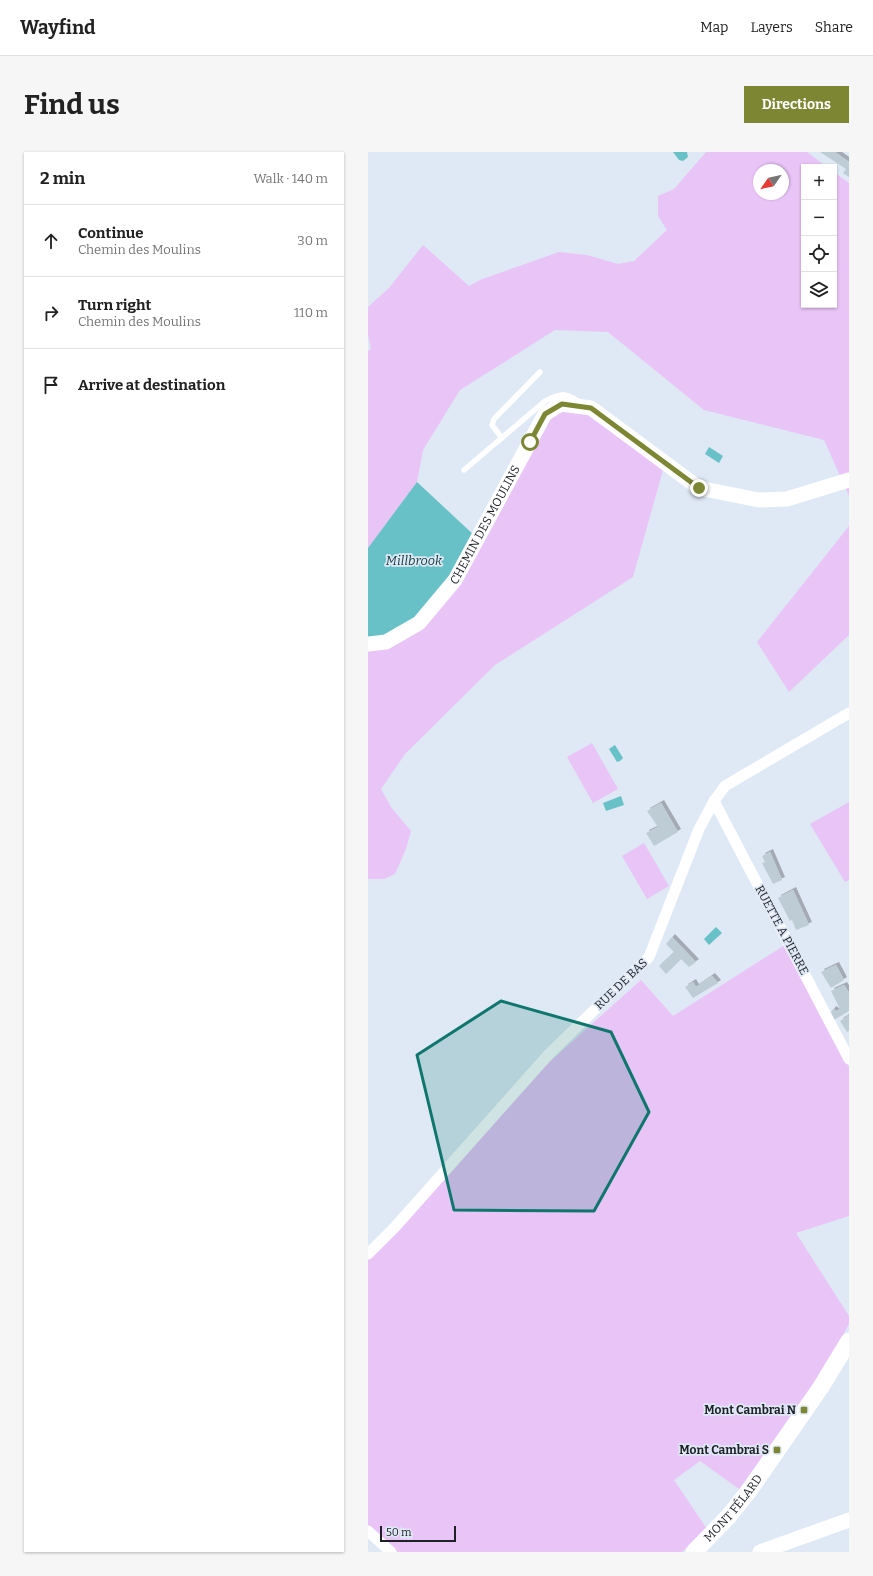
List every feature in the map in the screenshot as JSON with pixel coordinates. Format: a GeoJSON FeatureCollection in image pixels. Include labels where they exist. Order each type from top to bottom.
{"type":"FeatureCollection","features":[{"type":"Feature","properties":{"kind":"main road","name":"MONT FÉLARD"},"geometry":{"type":"LineString","coordinates":[[694,1552],[729,1516],[751,1488],[821,1387],[849,1341]]}},
{"type":"Feature","properties":{"kind":"street","name":"CHEMIN DES MOULINS"},"geometry":{"type":"LineString","coordinates":[[368,644],[386,642],[419,623],[455,580],[545,414],[562,404],[591,408],[699,488],[759,500],[787,499],[849,480]]}},
{"type":"Feature","properties":{"kind":"street","name":"RUE DE BAS"},"geometry":{"type":"LineString","coordinates":[[368,1254],[395,1227],[549,1054],[649,957],[699,829],[714,801],[725,786],[849,714]]}},
{"type":"Feature","properties":{"kind":"street","name":"RUETTE A PIERRE"},"geometry":{"type":"LineString","coordinates":[[714,801],[849,1059]]}},
{"type":"Feature","properties":{"kind":"street"},"geometry":{"type":"LineString","coordinates":[[760,1552],[849,1520]]}},
{"type":"Feature","properties":{"kind":"street"},"geometry":{"type":"LineString","coordinates":[[368,1531],[391,1552]]}},
{"type":"Feature","properties":{"kind":"lane"},"geometry":{"type":"LineString","coordinates":[[502,438],[492,425],[494,419],[540,372]]}},
{"type":"Feature","properties":{"kind":"lane"},"geometry":{"type":"LineString","coordinates":[[464,470],[545,401],[561,394],[570,395],[591,408]]}},
{"type":"Feature","properties":{"kind":"highlighted area"},"geometry":{"type":"Polygon","coordinates":[[[501,1001],[611,1032],[649,1112],[594,1211],[454,1210],[417,1055],[501,1001]]]}},
{"type":"Feature","properties":{"kind":"shaded area"},"geometry":{"type":"Polygon","coordinates":[[[706,152],[807,152],[823,164],[801,164],[801,308],[837,308],[837,174],[849,183],[849,496],[824,440],[704,410],[608,332],[555,330],[460,390],[423,450],[417,482],[368,548],[368,351],[371,349],[368,335],[368,307],[389,288],[423,245],[469,286],[480,280],[559,252],[587,255],[618,264],[634,261],[667,230],[658,216],[658,196],[674,189],[706,152]]]}},
{"type":"Feature","properties":{"kind":"shaded area"},"geometry":{"type":"Polygon","coordinates":[[[591,408],[665,463],[633,577],[495,665],[405,754],[381,789],[391,807],[411,831],[406,849],[395,874],[384,879],[368,879],[368,643],[419,623],[545,414],[591,408]]]}},
{"type":"Feature","properties":{"kind":"shaded area"},"geometry":{"type":"Polygon","coordinates":[[[849,526],[849,635],[789,692],[757,642],[849,526]]]}},
{"type":"Feature","properties":{"kind":"shaded area"},"geometry":{"type":"Polygon","coordinates":[[[592,743],[618,789],[593,803],[567,757],[592,743]]]}},
{"type":"Feature","properties":{"kind":"shaded area"},"geometry":{"type":"Polygon","coordinates":[[[849,802],[849,880],[845,882],[810,824],[849,802]]]}},
{"type":"Feature","properties":{"kind":"shaded area"},"geometry":{"type":"Polygon","coordinates":[[[644,843],[669,886],[647,899],[622,856],[644,843]]]}},
{"type":"Feature","properties":{"kind":"shaded area"},"geometry":{"type":"Polygon","coordinates":[[[785,945],[849,1067],[849,1216],[796,1233],[849,1316],[849,1324],[817,1383],[739,1489],[700,1461],[674,1480],[707,1529],[682,1552],[398,1552],[368,1527],[368,1259],[545,1066],[641,980],[673,1016],[785,945]]]}},
{"type":"Feature","properties":{"kind":"water"},"geometry":{"type":"Polygon","coordinates":[[[673,152],[687,152],[688,157],[683,161],[679,160],[673,152]]]}},
{"type":"Feature","properties":{"kind":"water"},"geometry":{"type":"Polygon","coordinates":[[[709,447],[723,456],[719,463],[705,454],[709,447]]]}},
{"type":"Feature","properties":{"kind":"water","name":"Millbrook"},"geometry":{"type":"Polygon","coordinates":[[[417,482],[476,537],[419,623],[368,643],[368,548],[417,482]]]}},
{"type":"Feature","properties":{"kind":"water"},"geometry":{"type":"Polygon","coordinates":[[[615,745],[623,758],[617,762],[609,749],[615,745]]]}},
{"type":"Feature","properties":{"kind":"water"},"geometry":{"type":"Polygon","coordinates":[[[621,796],[624,805],[606,811],[603,803],[621,796]]]}},
{"type":"Feature","properties":{"kind":"water"},"geometry":{"type":"Polygon","coordinates":[[[716,927],[722,933],[709,945],[704,939],[716,927]]]}},
{"type":"Feature","properties":{"kind":"building"},"geometry":{"type":"Polygon","coordinates":[[[820,152],[835,152],[849,162],[849,177],[843,173],[846,169],[820,152]]]}},
{"type":"Feature","properties":{"kind":"building"},"geometry":{"type":"Polygon","coordinates":[[[661,803],[678,832],[654,846],[646,833],[658,827],[647,811],[661,803]]]}},
{"type":"Feature","properties":{"kind":"building"},"geometry":{"type":"Polygon","coordinates":[[[770,852],[782,880],[773,884],[762,863],[765,862],[762,856],[770,852]]]}},
{"type":"Feature","properties":{"kind":"building"},"geometry":{"type":"Polygon","coordinates":[[[793,890],[809,925],[796,930],[792,920],[790,921],[778,898],[793,890]]]}},
{"type":"Feature","properties":{"kind":"building"},"geometry":{"type":"Polygon","coordinates":[[[672,937],[696,962],[689,967],[681,959],[666,974],[659,966],[674,952],[666,944],[672,937]]]}},
{"type":"Feature","properties":{"kind":"building"},"geometry":{"type":"Polygon","coordinates":[[[836,965],[844,980],[831,988],[821,972],[836,965]]]}},
{"type":"Feature","properties":{"kind":"building"},"geometry":{"type":"Polygon","coordinates":[[[712,976],[718,983],[693,998],[685,987],[693,982],[696,987],[712,976]]]}},
{"type":"Feature","properties":{"kind":"building"},"geometry":{"type":"Polygon","coordinates":[[[844,985],[849,993],[849,1011],[834,1020],[829,1015],[833,1009],[836,1011],[840,1009],[831,991],[844,985]]]}},
{"type":"Feature","properties":{"kind":"building"},"geometry":{"type":"Polygon","coordinates":[[[849,1015],[849,1031],[847,1032],[840,1021],[849,1015]]]}},
{"type":"Feature","properties":{"kind":"place","name":"Mont Cambrai N"},"geometry":{"type":"Point","coordinates":[804,1410]}},
{"type":"Feature","properties":{"kind":"place","name":"Mont Cambrai S"},"geometry":{"type":"Point","coordinates":[777,1450]}},
{"type":"Feature","properties":{"kind":"route"},"geometry":{"type":"LineString","coordinates":[[530,442],[545,414],[562,404],[591,408],[699,488]]}}]}
